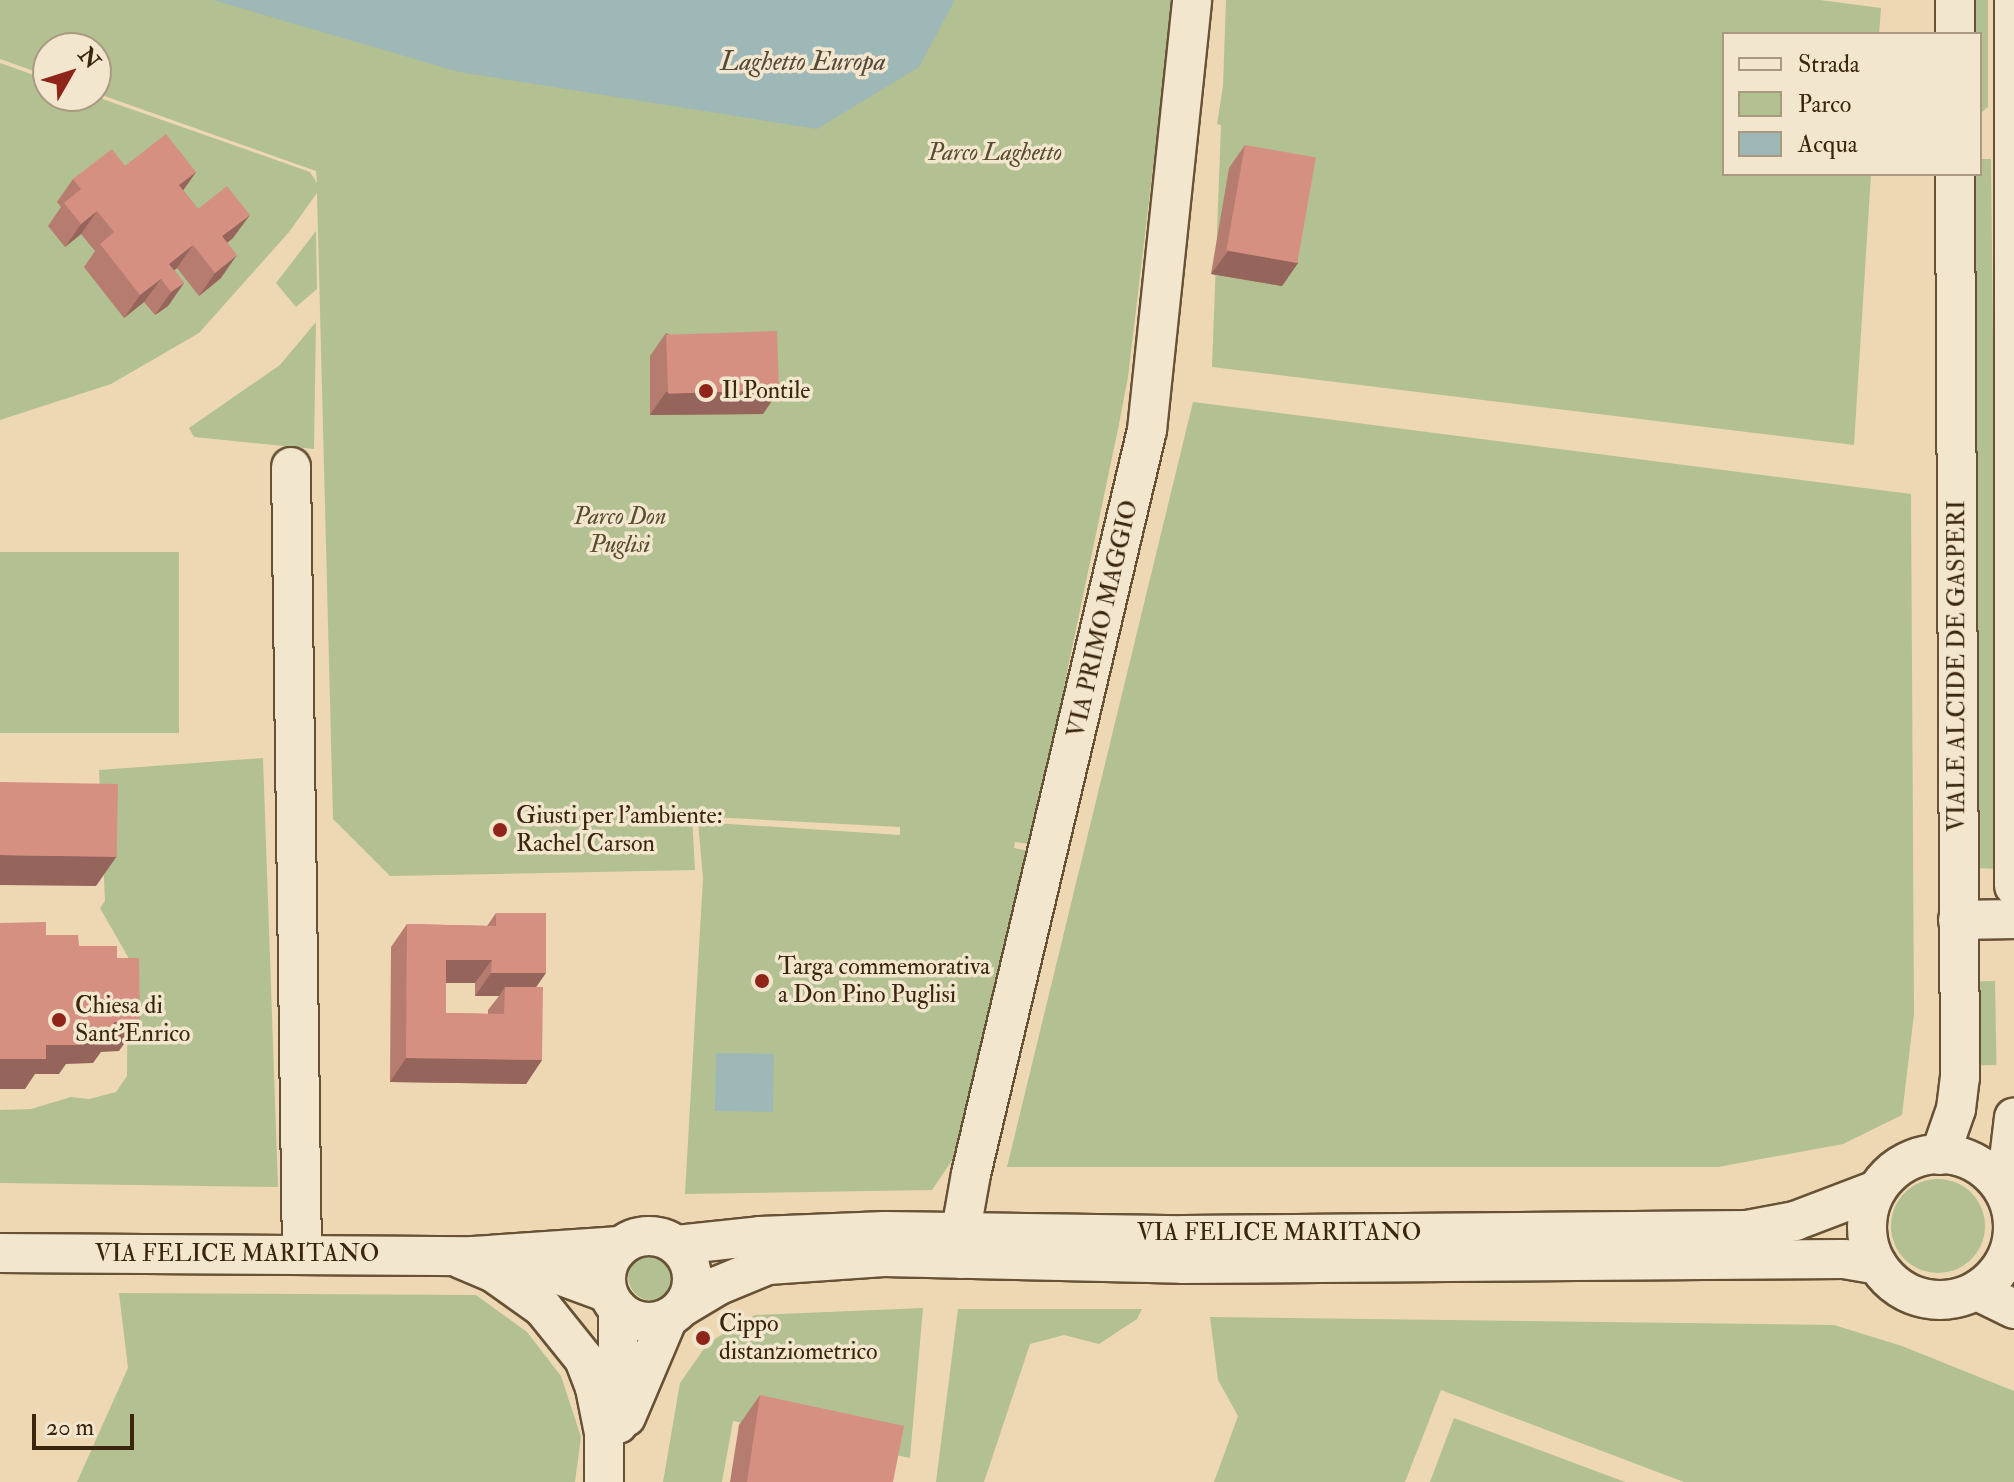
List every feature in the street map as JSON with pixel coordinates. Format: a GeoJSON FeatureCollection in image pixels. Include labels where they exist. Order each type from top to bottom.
{"type":"FeatureCollection","features":[{"type":"Feature","properties":{"kind":"street","name":"VIA PRIMO MAGGIO"},"geometry":{"type":"LineString","coordinates":[[961,1244],[971,1174],[1147,430],[1192,0]]}},
{"type":"Feature","properties":{"kind":"street"},"geometry":{"type":"LineString","coordinates":[[1955,0],[1955,32]]}},
{"type":"Feature","properties":{"kind":"street"},"geometry":{"type":"LineString","coordinates":[[2014,0],[2014,886]]}},
{"type":"Feature","properties":{"kind":"street"},"geometry":{"type":"LineString","coordinates":[[1982,132],[2013,134]]}},
{"type":"Feature","properties":{"kind":"street","name":"VIALE ALCIDE DE GASPERI"},"geometry":{"type":"LineString","coordinates":[[1940,1155],[1959,1097],[1955,176]]}},
{"type":"Feature","properties":{"kind":"street"},"geometry":{"type":"LineString","coordinates":[[291,467],[302,1255]]}},
{"type":"Feature","properties":{"kind":"street"},"geometry":{"type":"LineString","coordinates":[[1958,920],[2014,919]]}},
{"type":"Feature","properties":{"kind":"street"},"geometry":{"type":"LineString","coordinates":[[2010,1210],[1991,1175],[1973,1162],[1940,1155],[1901,1165],[1876,1190],[1867,1214],[1867,1240],[1877,1265],[1896,1286],[1921,1299],[1950,1300],[1977,1291],[1998,1272],[2011,1246],[2014,1118]]}},
{"type":"Feature","properties":{"kind":"street","name":"VIA FELICE MARITANO"},"geometry":{"type":"LineString","coordinates":[[676,1312],[717,1286],[768,1265],[884,1257],[961,1244],[1184,1235],[1747,1230],[1795,1221],[1876,1190]]}},
{"type":"Feature","properties":{"kind":"street"},"geometry":{"type":"LineString","coordinates":[[611,1482],[619,1435],[613,1301],[605,1276],[610,1260],[620,1246],[648,1235],[677,1245],[690,1263],[693,1285],[676,1312],[619,1435]]}},
{"type":"Feature","properties":{"kind":"street","name":"VIA FELICE MARITANO"},"geometry":{"type":"LineString","coordinates":[[677,1245],[760,1236],[961,1244],[1268,1264],[1844,1259],[1877,1265]]}},
{"type":"Feature","properties":{"kind":"street","name":"VIA FELICE MARITANO"},"geometry":{"type":"LineString","coordinates":[[0,1253],[460,1256],[620,1246]]}},
{"type":"Feature","properties":{"kind":"street","name":"VIA FELICE MARITANO"},"geometry":{"type":"LineString","coordinates":[[460,1256],[556,1274],[613,1301]]}},
{"type":"Feature","properties":{"kind":"street"},"geometry":{"type":"LineString","coordinates":[[460,1256],[516,1286],[543,1308],[584,1359],[595,1388],[604,1433],[604,1482]]}},
{"type":"Feature","properties":{"kind":"street"},"geometry":{"type":"LineString","coordinates":[[1977,1291],[2014,1309]]}},
{"type":"Feature","properties":{"kind":"street"},"geometry":{"type":"LineString","coordinates":[[613,1301],[632,1319],[650,1323],[676,1312]]}},
{"type":"Feature","properties":{"kind":"green space"},"geometry":{"type":"Polygon","coordinates":[[[0,0],[1173,0],[1128,377],[1118,429],[1031,844],[1015,842],[1014,848],[1030,851],[959,1150],[932,1190],[685,1194],[703,878],[698,822],[900,835],[900,827],[692,816],[695,870],[390,876],[333,819],[317,193],[289,232],[199,333],[111,384],[0,420],[0,63],[32,74],[32,112],[112,112],[112,102],[310,172],[317,183],[316,171],[112,99],[112,32],[32,32],[32,70],[0,59],[0,0]]]}},
{"type":"Feature","properties":{"kind":"green space"},"geometry":{"type":"Polygon","coordinates":[[[1226,0],[1820,0],[1881,8],[1879,32],[1722,32],[1722,176],[1871,176],[1854,445],[1212,367],[1221,125],[1217,124],[1223,86],[1226,0]]]}},
{"type":"Feature","properties":{"kind":"green space"},"geometry":{"type":"Polygon","coordinates":[[[1971,0],[1988,0],[1988,107],[1982,112],[1982,32],[1972,32],[1971,0]]]}},
{"type":"Feature","properties":{"kind":"green space"},"geometry":{"type":"Polygon","coordinates":[[[1982,159],[1991,159],[1999,869],[1973,868],[1972,176],[1982,176],[1982,159]]]}},
{"type":"Feature","properties":{"kind":"green space"},"geometry":{"type":"Polygon","coordinates":[[[316,231],[317,289],[296,307],[276,283],[316,231]]]}},
{"type":"Feature","properties":{"kind":"green space"},"geometry":{"type":"Polygon","coordinates":[[[316,322],[314,449],[194,437],[189,428],[280,365],[316,322]]]}},
{"type":"Feature","properties":{"kind":"green space"},"geometry":{"type":"Polygon","coordinates":[[[1193,402],[1911,494],[1914,1014],[1902,1115],[1843,1144],[1718,1167],[1007,1167],[1193,402]]]}},
{"type":"Feature","properties":{"kind":"green space"},"geometry":{"type":"Polygon","coordinates":[[[0,552],[179,552],[179,733],[0,733],[0,552]]]}},
{"type":"Feature","properties":{"kind":"green space"},"geometry":{"type":"Polygon","coordinates":[[[263,758],[278,1187],[0,1183],[0,1110],[31,1109],[71,1097],[89,1099],[116,1092],[127,1076],[128,957],[100,908],[105,901],[99,770],[263,758]]]}},
{"type":"Feature","properties":{"kind":"green space"},"geometry":{"type":"Polygon","coordinates":[[[1972,981],[1995,981],[1996,1065],[1973,1065],[1972,981]]]}},
{"type":"Feature","properties":{"kind":"green space"},"geometry":{"type":"Polygon","coordinates":[[[1938,1179],[1956,1182],[1971,1193],[1982,1208],[1985,1226],[1982,1244],[1971,1259],[1956,1270],[1938,1273],[1920,1270],[1905,1259],[1894,1244],[1891,1226],[1894,1208],[1905,1193],[1920,1182],[1938,1179]]]}},
{"type":"Feature","properties":{"kind":"green space"},"geometry":{"type":"Polygon","coordinates":[[[653,1251],[670,1259],[678,1276],[670,1293],[653,1301],[636,1293],[628,1276],[636,1259],[653,1251]]]}},
{"type":"Feature","properties":{"kind":"green space"},"geometry":{"type":"Polygon","coordinates":[[[119,1293],[476,1295],[527,1332],[561,1376],[581,1437],[575,1482],[77,1482],[128,1368],[119,1293]]]}},
{"type":"Feature","properties":{"kind":"green space"},"geometry":{"type":"Polygon","coordinates":[[[923,1308],[910,1458],[733,1421],[722,1482],[663,1482],[680,1383],[708,1343],[755,1315],[923,1308]]]}},
{"type":"Feature","properties":{"kind":"green space"},"geometry":{"type":"Polygon","coordinates":[[[958,1309],[1142,1309],[1137,1319],[1099,1344],[1064,1335],[1030,1344],[984,1482],[936,1482],[958,1309]]]}},
{"type":"Feature","properties":{"kind":"green space"},"geometry":{"type":"Polygon","coordinates":[[[1210,1317],[1834,1325],[1902,1346],[2014,1391],[2014,1482],[1684,1482],[1441,1390],[1405,1482],[1214,1482],[1238,1416],[1218,1380],[1210,1317]]]}},
{"type":"Feature","properties":{"kind":"green space"},"geometry":{"type":"Polygon","coordinates":[[[1454,1418],[1625,1482],[1430,1482],[1454,1418]]]}},
{"type":"Feature","properties":{"kind":"water","name":"Laghetto Europa"},"geometry":{"type":"Polygon","coordinates":[[[213,0],[955,0],[919,67],[817,129],[459,72],[213,0]]]}},
{"type":"Feature","properties":{"kind":"water"},"geometry":{"type":"Polygon","coordinates":[[[716,1053],[774,1054],[773,1112],[715,1111],[716,1053]]]}},
{"type":"Feature","properties":{"kind":"building"},"geometry":{"type":"Polygon","coordinates":[[[166,134],[196,172],[179,185],[198,209],[227,186],[250,215],[222,236],[237,255],[215,273],[193,245],[169,264],[184,283],[171,292],[161,279],[140,295],[100,244],[114,232],[97,211],[81,224],[64,203],[81,189],[73,179],[112,149],[125,166],[166,134]]]}},
{"type":"Feature","properties":{"kind":"building"},"geometry":{"type":"Polygon","coordinates":[[[1245,145],[1316,158],[1297,263],[1226,250],[1245,145]]]}},
{"type":"Feature","properties":{"kind":"building"},"geometry":{"type":"Polygon","coordinates":[[[777,331],[779,390],[668,394],[666,335],[777,331]]]}},
{"type":"Feature","properties":{"kind":"building"},"geometry":{"type":"Polygon","coordinates":[[[0,782],[118,784],[117,857],[0,855],[0,782]]]}},
{"type":"Feature","properties":{"kind":"building"},"geometry":{"type":"Polygon","coordinates":[[[496,913],[546,913],[546,973],[491,973],[492,960],[446,960],[446,1013],[504,1014],[505,987],[543,987],[542,1060],[406,1058],[407,924],[496,926],[496,913]]]}},
{"type":"Feature","properties":{"kind":"building","name":"Chiesa di Sant'Enrico"},"geometry":{"type":"Polygon","coordinates":[[[46,922],[46,935],[78,935],[79,946],[117,946],[117,958],[139,958],[140,1021],[114,1022],[114,1033],[80,1034],[80,1045],[46,1045],[46,1059],[0,1059],[0,923],[46,922]]]}},
{"type":"Feature","properties":{"kind":"building"},"geometry":{"type":"Polygon","coordinates":[[[760,1395],[904,1426],[893,1482],[747,1482],[760,1395]]]}},
{"type":"Feature","properties":{"kind":"place","name":"Il Pontile"},"geometry":{"type":"Point","coordinates":[706,391]}},
{"type":"Feature","properties":{"kind":"place","name":"Giusti per l'ambiente: Rachel Carson"},"geometry":{"type":"Point","coordinates":[500,830]}},
{"type":"Feature","properties":{"kind":"place","name":"Targa commemorativa a Don Pino Puglisi"},"geometry":{"type":"Point","coordinates":[762,981]}},
{"type":"Feature","properties":{"kind":"place","name":"Chiesa di Sant'Enrico"},"geometry":{"type":"Point","coordinates":[59,1020]}},
{"type":"Feature","properties":{"kind":"place","name":"Cippo distanziometrico"},"geometry":{"type":"Point","coordinates":[703,1338]}},
{"type":"Feature","properties":{"kind":"park label","name":"Parco Laghetto"},"geometry":{"type":"Point","coordinates":[995,153]}},
{"type":"Feature","properties":{"kind":"park label","name":"Parco Don Puglisi"},"geometry":{"type":"Point","coordinates":[620,531]}}]}
